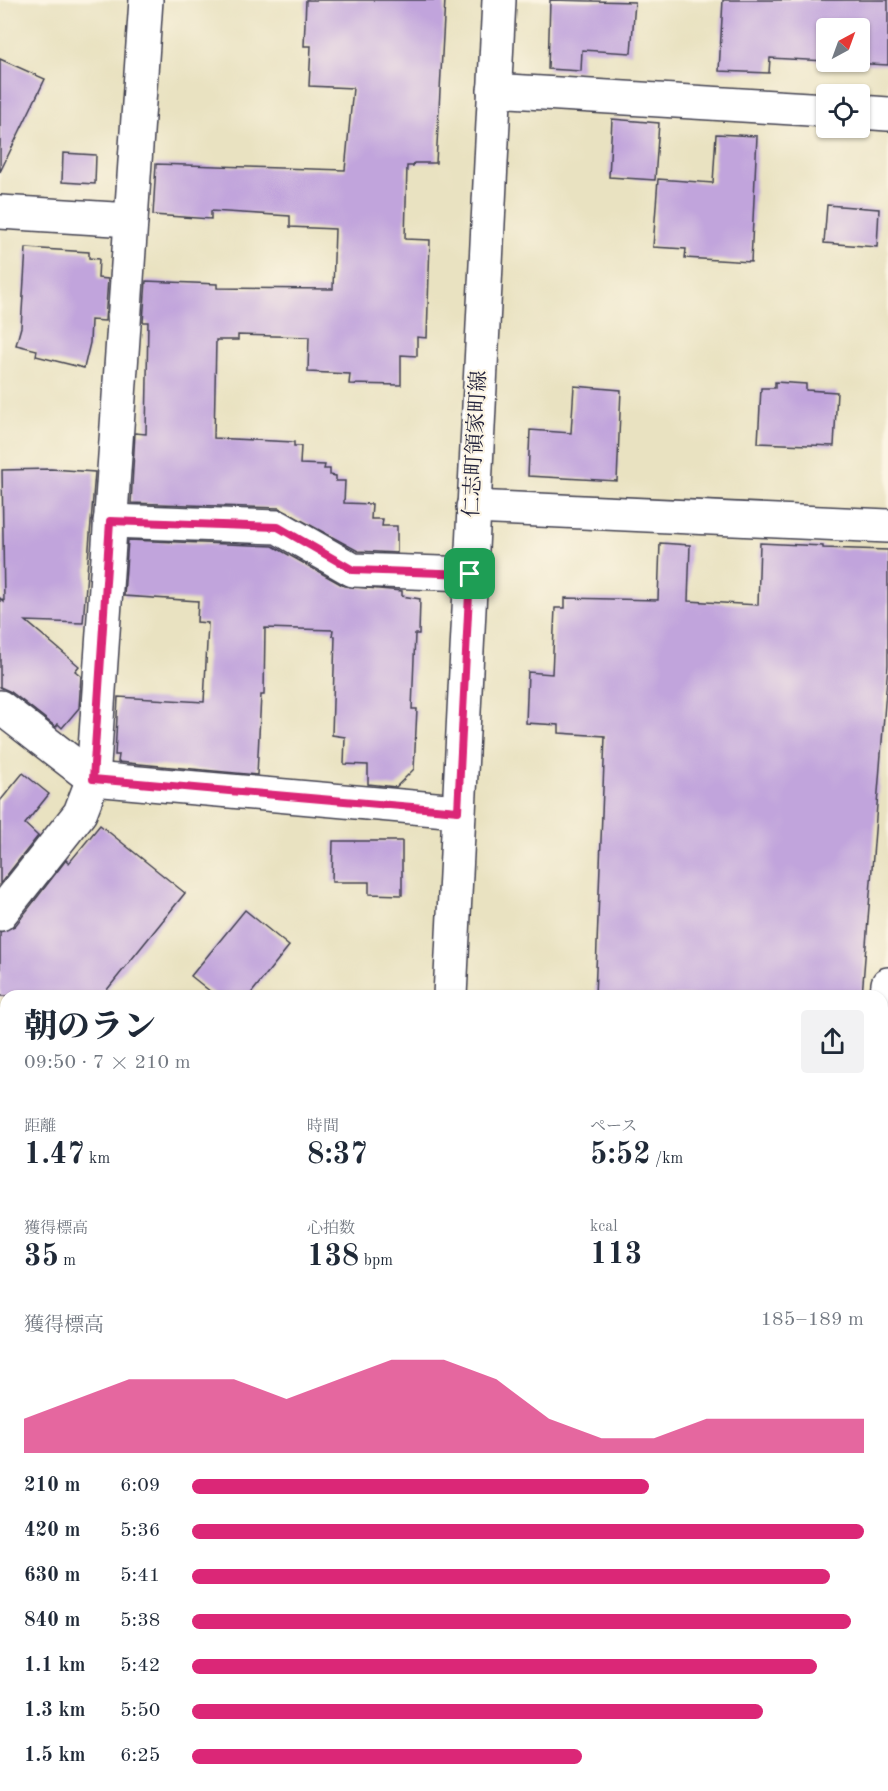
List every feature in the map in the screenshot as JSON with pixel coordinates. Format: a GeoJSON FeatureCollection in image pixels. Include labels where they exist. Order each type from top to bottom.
{"type":"FeatureCollection","features":[{"type":"Feature","properties":{"kind":"street"},"geometry":{"type":"LineString","coordinates":[[0,914],[80,813],[93,779],[146,0]]}},
{"type":"Feature","properties":{"kind":"street","name":"仁志町領家町線"},"geometry":{"type":"LineString","coordinates":[[450,990],[499,0]]}},
{"type":"Feature","properties":{"kind":"street"},"geometry":{"type":"LineString","coordinates":[[494,90],[816,109]]}},
{"type":"Feature","properties":{"kind":"street"},"geometry":{"type":"LineString","coordinates":[[870,113],[888,114]]}},
{"type":"Feature","properties":{"kind":"street"},"geometry":{"type":"LineString","coordinates":[[0,212],[131,220]]}},
{"type":"Feature","properties":{"kind":"street"},"geometry":{"type":"LineString","coordinates":[[473,507],[888,526]]}},
{"type":"Feature","properties":{"kind":"street"},"geometry":{"type":"LineString","coordinates":[[110,521],[278,527],[353,570],[470,574]]}},
{"type":"Feature","properties":{"kind":"street"},"geometry":{"type":"LineString","coordinates":[[0,707],[93,779],[458,811]]}},
{"type":"Feature","properties":{"kind":"building"},"geometry":{"type":"Polygon","coordinates":[[[306,0],[445,0],[436,163],[414,163],[413,166],[407,166],[405,239],[430,240],[427,338],[417,337],[417,356],[401,355],[401,385],[349,384],[350,374],[308,372],[309,337],[238,335],[238,340],[216,340],[214,438],[294,442],[294,446],[301,446],[300,464],[325,465],[324,469],[330,469],[330,475],[336,476],[336,481],[345,481],[344,503],[372,504],[371,519],[383,519],[382,526],[397,526],[397,553],[358,551],[279,508],[131,503],[135,433],[146,434],[148,322],[143,322],[146,281],[217,284],[217,288],[333,289],[335,229],[290,227],[290,216],[211,211],[211,219],[153,215],[156,164],[345,170],[353,88],[309,86],[311,46],[304,46],[306,0]]]}},
{"type":"Feature","properties":{"kind":"building"},"geometry":{"type":"Polygon","coordinates":[[[550,0],[635,2],[631,53],[582,50],[581,71],[548,69],[550,0]]]}},
{"type":"Feature","properties":{"kind":"building"},"geometry":{"type":"Polygon","coordinates":[[[723,0],[888,0],[888,65],[870,64],[870,18],[816,18],[816,60],[770,58],[769,73],[719,71],[723,0]]]}},
{"type":"Feature","properties":{"kind":"building"},"geometry":{"type":"Polygon","coordinates":[[[0,59],[45,79],[0,172],[0,59]]]}},
{"type":"Feature","properties":{"kind":"building"},"geometry":{"type":"Polygon","coordinates":[[[612,119],[659,123],[655,180],[609,177],[612,119]]]}},
{"type":"Feature","properties":{"kind":"building"},"geometry":{"type":"Polygon","coordinates":[[[716,134],[757,136],[751,262],[685,258],[686,249],[653,247],[658,179],[713,183],[716,134]]]}},
{"type":"Feature","properties":{"kind":"building"},"geometry":{"type":"Polygon","coordinates":[[[63,153],[96,155],[95,184],[62,182],[63,153]]]}},
{"type":"Feature","properties":{"kind":"building"},"geometry":{"type":"Polygon","coordinates":[[[827,205],[879,209],[877,247],[824,243],[827,205]]]}},
{"type":"Feature","properties":{"kind":"building"},"geometry":{"type":"Polygon","coordinates":[[[26,248],[89,252],[89,258],[99,259],[98,278],[108,279],[105,321],[91,320],[90,343],[84,368],[36,356],[37,350],[16,345],[21,327],[26,248]]]}},
{"type":"Feature","properties":{"kind":"building"},"geometry":{"type":"Polygon","coordinates":[[[775,382],[806,384],[806,390],[837,392],[834,446],[758,443],[761,388],[775,388],[775,382]]]}},
{"type":"Feature","properties":{"kind":"building"},"geometry":{"type":"Polygon","coordinates":[[[574,386],[621,390],[617,481],[528,476],[530,430],[571,433],[574,386]]]}},
{"type":"Feature","properties":{"kind":"building"},"geometry":{"type":"Polygon","coordinates":[[[51,469],[95,472],[83,623],[26,621],[79,666],[75,671],[81,676],[79,708],[62,728],[58,724],[56,727],[11,692],[0,687],[0,598],[4,602],[2,470],[51,469]]]}},
{"type":"Feature","properties":{"kind":"building"},"geometry":{"type":"Polygon","coordinates":[[[128,540],[273,546],[344,586],[402,591],[402,596],[420,599],[419,634],[415,634],[412,709],[417,709],[414,769],[396,787],[368,784],[368,765],[344,764],[345,737],[332,735],[335,636],[332,636],[333,630],[265,628],[264,695],[261,695],[257,775],[118,762],[119,755],[115,755],[118,697],[204,702],[208,623],[197,622],[198,601],[124,596],[128,540]]]}},
{"type":"Feature","properties":{"kind":"building"},"geometry":{"type":"Polygon","coordinates":[[[660,543],[690,545],[688,601],[758,605],[760,543],[888,550],[888,665],[862,990],[595,990],[605,736],[559,733],[559,725],[526,723],[528,672],[552,674],[555,608],[565,608],[565,598],[658,600],[660,543]]]}},
{"type":"Feature","properties":{"kind":"building"},"geometry":{"type":"Polygon","coordinates":[[[23,773],[49,794],[25,824],[38,836],[0,884],[0,801],[23,773]]]}},
{"type":"Feature","properties":{"kind":"building"},"geometry":{"type":"Polygon","coordinates":[[[100,825],[185,893],[107,990],[0,990],[0,932],[15,926],[66,860],[69,863],[100,825]]]}},
{"type":"Feature","properties":{"kind":"building"},"geometry":{"type":"Polygon","coordinates":[[[333,841],[402,841],[402,895],[369,894],[369,882],[332,882],[333,841]]]}},
{"type":"Feature","properties":{"kind":"building"},"geometry":{"type":"Polygon","coordinates":[[[245,910],[289,946],[254,990],[208,990],[191,976],[245,910]]]}},
{"type":"Feature","properties":{"kind":"route"},"geometry":{"type":"LineString","coordinates":[[110,521],[278,527],[353,570],[470,574],[458,811],[93,779],[110,521]]}}]}
